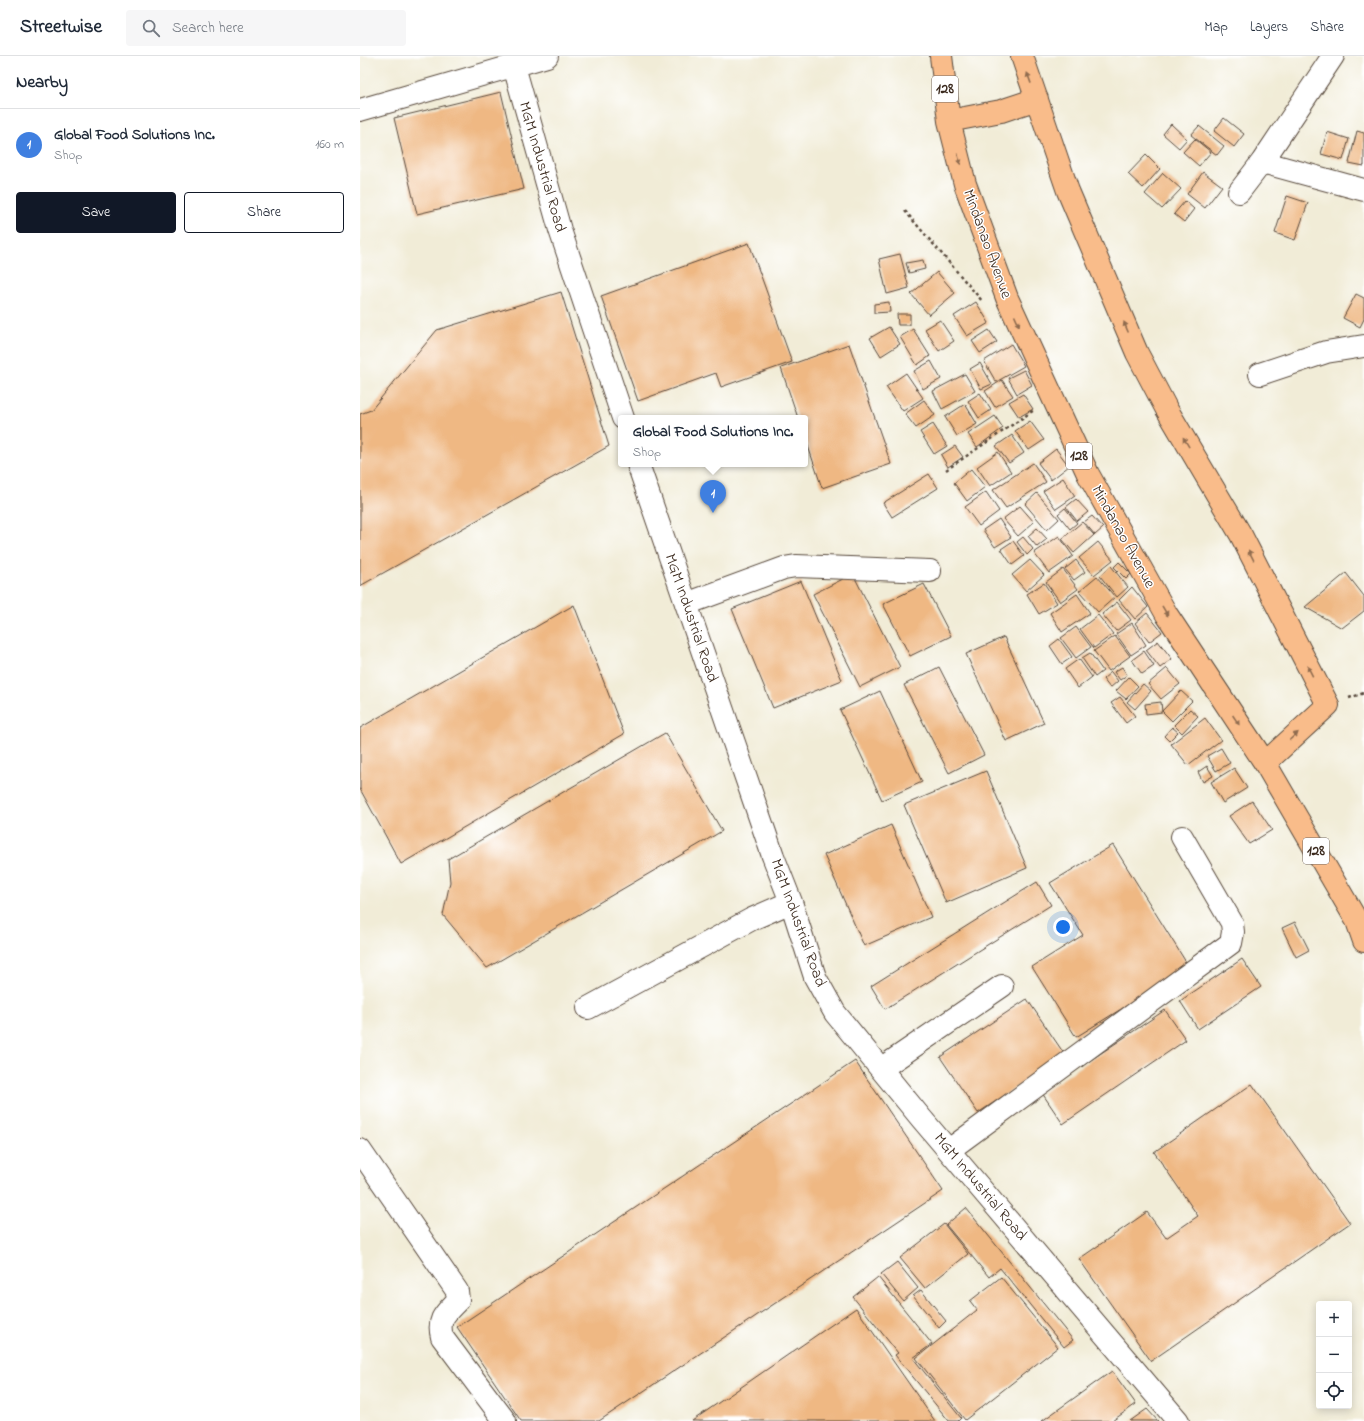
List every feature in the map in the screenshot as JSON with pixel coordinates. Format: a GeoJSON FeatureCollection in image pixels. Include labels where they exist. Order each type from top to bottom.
{"type":"FeatureCollection","features":[{"type":"Feature","properties":{"kind":"main road","name":"Mindanao Avenue"},"geometry":{"type":"LineString","coordinates":[[941,56],[950,121],[965,184],[1007,298],[1088,474],[1167,615],[1265,763],[1356,921],[1364,941]]}},
{"type":"Feature","properties":{"kind":"main road"},"geometry":{"type":"LineString","coordinates":[[1022,56],[1068,191],[1137,352],[1166,408],[1242,535],[1328,705],[1265,763]]}},
{"type":"Feature","properties":{"kind":"main road"},"geometry":{"type":"LineString","coordinates":[[950,121],[1001,111],[1037,99]]}},
{"type":"Feature","properties":{"kind":"street"},"geometry":{"type":"LineString","coordinates":[[360,110],[547,56]]}},
{"type":"Feature","properties":{"kind":"street"},"geometry":{"type":"LineString","coordinates":[[1239,192],[1262,162],[1333,56]]}},
{"type":"Feature","properties":{"kind":"street","name":"MGM Industrial Road"},"geometry":{"type":"LineString","coordinates":[[514,66],[560,230],[622,415]]}},
{"type":"Feature","properties":{"kind":"street"},"geometry":{"type":"LineString","coordinates":[[1262,162],[1364,190]]}},
{"type":"Feature","properties":{"kind":"street"},"geometry":{"type":"LineString","coordinates":[[1260,374],[1326,352],[1364,346]]}},
{"type":"Feature","properties":{"kind":"street","name":"MGM Industrial Road"},"geometry":{"type":"LineString","coordinates":[[639,467],[791,902],[815,977],[835,1013],[1178,1421]]}},
{"type":"Feature","properties":{"kind":"street"},"geometry":{"type":"LineString","coordinates":[[686,604],[784,568],[796,566],[930,571]]}},
{"type":"Feature","properties":{"kind":"street"},"geometry":{"type":"LineString","coordinates":[[949,1150],[1231,943],[1233,932],[1232,923],[1182,837]]}},
{"type":"Feature","properties":{"kind":"street"},"geometry":{"type":"LineString","coordinates":[[588,1008],[752,919],[791,902]]}},
{"type":"Feature","properties":{"kind":"street"},"geometry":{"type":"LineString","coordinates":[[882,1068],[1002,986]]}},
{"type":"Feature","properties":{"kind":"street"},"geometry":{"type":"LineString","coordinates":[[360,1150],[457,1291],[458,1300],[442,1318],[439,1326],[442,1337],[505,1421]]}},
{"type":"Feature","properties":{"kind":"path"},"geometry":{"type":"LineString","coordinates":[[905,211],[986,306]]}},
{"type":"Feature","properties":{"kind":"path"},"geometry":{"type":"LineString","coordinates":[[946,470],[1052,397]]}},
{"type":"Feature","properties":{"kind":"building"},"geometry":{"type":"Polygon","coordinates":[[[501,92],[524,189],[417,214],[394,118],[501,92]]]}},
{"type":"Feature","properties":{"kind":"building"},"geometry":{"type":"Polygon","coordinates":[[[1224,118],[1244,134],[1234,147],[1214,131],[1224,118]]]}},
{"type":"Feature","properties":{"kind":"building"},"geometry":{"type":"Polygon","coordinates":[[[1171,124],[1187,139],[1179,148],[1163,134],[1171,124]]]}},
{"type":"Feature","properties":{"kind":"building"},"geometry":{"type":"Polygon","coordinates":[[[1199,126],[1224,146],[1217,155],[1191,135],[1199,126]]]}},
{"type":"Feature","properties":{"kind":"building"},"geometry":{"type":"Polygon","coordinates":[[[1357,131],[1364,133],[1364,166],[1349,163],[1357,131]]]}},
{"type":"Feature","properties":{"kind":"building"},"geometry":{"type":"Polygon","coordinates":[[[1327,132],[1349,139],[1343,160],[1321,154],[1327,132]]]}},
{"type":"Feature","properties":{"kind":"building"},"geometry":{"type":"Polygon","coordinates":[[[1195,139],[1211,152],[1199,166],[1183,152],[1195,139]]]}},
{"type":"Feature","properties":{"kind":"building"},"geometry":{"type":"Polygon","coordinates":[[[1146,155],[1160,169],[1143,188],[1128,174],[1146,155]]]}},
{"type":"Feature","properties":{"kind":"building"},"geometry":{"type":"Polygon","coordinates":[[[1203,172],[1222,186],[1205,208],[1187,194],[1203,172]]]}},
{"type":"Feature","properties":{"kind":"building"},"geometry":{"type":"Polygon","coordinates":[[[1163,173],[1181,189],[1162,209],[1145,194],[1163,173]]]}},
{"type":"Feature","properties":{"kind":"building"},"geometry":{"type":"Polygon","coordinates":[[[1287,196],[1308,203],[1295,240],[1275,233],[1287,196]]]}},
{"type":"Feature","properties":{"kind":"building"},"geometry":{"type":"Polygon","coordinates":[[[1185,201],[1194,209],[1184,222],[1174,214],[1185,201]]]}},
{"type":"Feature","properties":{"kind":"building"},"geometry":{"type":"Polygon","coordinates":[[[749,243],[792,362],[721,387],[716,373],[638,401],[601,296],[749,243]]]}},
{"type":"Feature","properties":{"kind":"building"},"geometry":{"type":"Polygon","coordinates":[[[900,254],[909,288],[887,294],[879,259],[900,254]]]}},
{"type":"Feature","properties":{"kind":"building"},"geometry":{"type":"Polygon","coordinates":[[[923,260],[925,269],[909,273],[906,263],[923,260]]]}},
{"type":"Feature","properties":{"kind":"building"},"geometry":{"type":"Polygon","coordinates":[[[937,272],[955,293],[929,315],[911,294],[937,272]]]}},
{"type":"Feature","properties":{"kind":"building"},"geometry":{"type":"Polygon","coordinates":[[[561,292],[609,446],[360,586],[360,414],[371,410],[437,330],[561,292]]]}},
{"type":"Feature","properties":{"kind":"building"},"geometry":{"type":"Polygon","coordinates":[[[1356,294],[1364,298],[1364,319],[1360,327],[1343,318],[1356,294]]]}},
{"type":"Feature","properties":{"kind":"building"},"geometry":{"type":"Polygon","coordinates":[[[889,302],[890,312],[874,313],[874,304],[889,302]]]}},
{"type":"Feature","properties":{"kind":"building"},"geometry":{"type":"Polygon","coordinates":[[[976,302],[989,323],[967,336],[954,316],[976,302]]]}},
{"type":"Feature","properties":{"kind":"building"},"geometry":{"type":"Polygon","coordinates":[[[897,314],[910,314],[910,325],[898,325],[897,314]]]}},
{"type":"Feature","properties":{"kind":"building"},"geometry":{"type":"Polygon","coordinates":[[[940,320],[954,341],[939,351],[925,329],[940,320]]]}},
{"type":"Feature","properties":{"kind":"building"},"geometry":{"type":"Polygon","coordinates":[[[889,327],[900,344],[881,356],[870,338],[889,327]]]}},
{"type":"Feature","properties":{"kind":"building"},"geometry":{"type":"Polygon","coordinates":[[[913,329],[930,356],[917,365],[900,337],[913,329]]]}},
{"type":"Feature","properties":{"kind":"building"},"geometry":{"type":"Polygon","coordinates":[[[989,330],[997,342],[980,353],[972,341],[989,330]]]}},
{"type":"Feature","properties":{"kind":"building"},"geometry":{"type":"Polygon","coordinates":[[[849,344],[891,464],[822,488],[808,446],[808,415],[797,415],[781,368],[849,344]]]}},
{"type":"Feature","properties":{"kind":"building"},"geometry":{"type":"Polygon","coordinates":[[[1011,344],[1024,366],[996,382],[984,361],[1011,344]]]}},
{"type":"Feature","properties":{"kind":"building"},"geometry":{"type":"Polygon","coordinates":[[[931,361],[941,379],[923,389],[914,371],[931,361]]]}},
{"type":"Feature","properties":{"kind":"building"},"geometry":{"type":"Polygon","coordinates":[[[980,363],[992,384],[981,389],[970,369],[980,363]]]}},
{"type":"Feature","properties":{"kind":"building"},"geometry":{"type":"Polygon","coordinates":[[[1024,370],[1032,385],[1017,394],[1008,378],[1024,370]]]}},
{"type":"Feature","properties":{"kind":"building"},"geometry":{"type":"Polygon","coordinates":[[[906,373],[923,398],[903,411],[886,387],[906,373]]]}},
{"type":"Feature","properties":{"kind":"building"},"geometry":{"type":"Polygon","coordinates":[[[965,374],[975,391],[942,409],[933,391],[965,374]]]}},
{"type":"Feature","properties":{"kind":"building"},"geometry":{"type":"Polygon","coordinates":[[[1002,380],[1013,396],[995,407],[985,391],[1002,380]]]}},
{"type":"Feature","properties":{"kind":"building"},"geometry":{"type":"Polygon","coordinates":[[[980,393],[991,410],[979,418],[968,401],[980,393]]]}},
{"type":"Feature","properties":{"kind":"building"},"geometry":{"type":"Polygon","coordinates":[[[1023,394],[1033,409],[1019,417],[1009,402],[1023,394]]]}},
{"type":"Feature","properties":{"kind":"building"},"geometry":{"type":"Polygon","coordinates":[[[924,400],[935,415],[916,428],[905,414],[924,400]]]}},
{"type":"Feature","properties":{"kind":"building"},"geometry":{"type":"Polygon","coordinates":[[[965,404],[977,424],[957,436],[945,417],[965,404]]]}},
{"type":"Feature","properties":{"kind":"building"},"geometry":{"type":"Polygon","coordinates":[[[995,416],[1003,428],[977,447],[968,434],[995,416]]]}},
{"type":"Feature","properties":{"kind":"building"},"geometry":{"type":"Polygon","coordinates":[[[1030,421],[1044,440],[1029,450],[1015,431],[1030,421]]]}},
{"type":"Feature","properties":{"kind":"building"},"geometry":{"type":"Polygon","coordinates":[[[933,424],[947,446],[934,454],[920,432],[933,424]]]}},
{"type":"Feature","properties":{"kind":"building"},"geometry":{"type":"Polygon","coordinates":[[[1012,435],[1024,453],[1009,463],[996,446],[1012,435]]]}},
{"type":"Feature","properties":{"kind":"building"},"geometry":{"type":"Polygon","coordinates":[[[955,446],[963,457],[948,467],[941,455],[955,446]]]}},
{"type":"Feature","properties":{"kind":"building"},"geometry":{"type":"Polygon","coordinates":[[[1056,449],[1069,466],[1051,480],[1038,463],[1056,449]]]}},
{"type":"Feature","properties":{"kind":"building"},"geometry":{"type":"Polygon","coordinates":[[[998,452],[1011,472],[990,486],[977,467],[998,452]]]}},
{"type":"Feature","properties":{"kind":"building"},"geometry":{"type":"Polygon","coordinates":[[[1033,463],[1046,482],[1006,508],[993,490],[1033,463]]]}},
{"type":"Feature","properties":{"kind":"building"},"geometry":{"type":"Polygon","coordinates":[[[971,469],[985,487],[967,501],[954,483],[971,469]]]}},
{"type":"Feature","properties":{"kind":"building"},"geometry":{"type":"Polygon","coordinates":[[[929,474],[938,488],[892,517],[883,503],[929,474]]]}},
{"type":"Feature","properties":{"kind":"building"},"geometry":{"type":"Polygon","coordinates":[[[1063,478],[1075,496],[1056,509],[1043,491],[1063,478]]]}},
{"type":"Feature","properties":{"kind":"building"},"geometry":{"type":"Polygon","coordinates":[[[986,492],[999,511],[979,526],[965,507],[986,492]]]}},
{"type":"Feature","properties":{"kind":"building"},"geometry":{"type":"Polygon","coordinates":[[[1037,493],[1059,519],[1047,530],[1025,504],[1037,493]]]}},
{"type":"Feature","properties":{"kind":"building"},"geometry":{"type":"Polygon","coordinates":[[[1076,499],[1088,512],[1077,521],[1066,507],[1076,499]]]}},
{"type":"Feature","properties":{"kind":"building"},"geometry":{"type":"Polygon","coordinates":[[[1020,506],[1034,522],[1018,536],[1003,519],[1020,506]]]}},
{"type":"Feature","properties":{"kind":"building"},"geometry":{"type":"Polygon","coordinates":[[[1065,508],[1077,523],[1070,529],[1058,514],[1065,508]]]}},
{"type":"Feature","properties":{"kind":"building"},"geometry":{"type":"Polygon","coordinates":[[[1092,516],[1103,528],[1095,535],[1084,522],[1092,516]]]}},
{"type":"Feature","properties":{"kind":"building"},"geometry":{"type":"Polygon","coordinates":[[[999,519],[1011,537],[995,547],[983,530],[999,519]]]}},
{"type":"Feature","properties":{"kind":"building"},"geometry":{"type":"Polygon","coordinates":[[[1082,522],[1094,535],[1074,553],[1062,539],[1082,522]]]}},
{"type":"Feature","properties":{"kind":"building"},"geometry":{"type":"Polygon","coordinates":[[[1037,528],[1047,539],[1037,547],[1028,536],[1037,528]]]}},
{"type":"Feature","properties":{"kind":"building"},"geometry":{"type":"Polygon","coordinates":[[[1059,536],[1073,556],[1049,573],[1034,553],[1059,536]]]}},
{"type":"Feature","properties":{"kind":"building"},"geometry":{"type":"Polygon","coordinates":[[[1023,537],[1033,549],[1027,555],[1017,542],[1023,537]]]}},
{"type":"Feature","properties":{"kind":"building"},"geometry":{"type":"Polygon","coordinates":[[[1013,541],[1024,556],[1012,565],[1001,549],[1013,541]]]}},
{"type":"Feature","properties":{"kind":"building"},"geometry":{"type":"Polygon","coordinates":[[[1098,542],[1113,560],[1094,575],[1079,558],[1098,542]]]}},
{"type":"Feature","properties":{"kind":"building"},"geometry":{"type":"Polygon","coordinates":[[[1030,560],[1044,575],[1026,591],[1012,575],[1030,560]]]}},
{"type":"Feature","properties":{"kind":"building"},"geometry":{"type":"Polygon","coordinates":[[[1076,560],[1085,572],[1074,580],[1065,569],[1076,560]]]}},
{"type":"Feature","properties":{"kind":"building"},"geometry":{"type":"Polygon","coordinates":[[[1119,562],[1131,574],[1126,579],[1114,567],[1119,562]]]}},
{"type":"Feature","properties":{"kind":"building"},"geometry":{"type":"Polygon","coordinates":[[[1111,566],[1128,587],[1117,597],[1100,576],[1111,566]]]}},
{"type":"Feature","properties":{"kind":"building"},"geometry":{"type":"Polygon","coordinates":[[[1063,569],[1078,589],[1060,602],[1046,582],[1063,569]]]}},
{"type":"Feature","properties":{"kind":"building"},"geometry":{"type":"Polygon","coordinates":[[[1346,573],[1364,596],[1364,611],[1342,628],[1305,607],[1346,573]]]}},
{"type":"Feature","properties":{"kind":"building"},"geometry":{"type":"Polygon","coordinates":[[[853,574],[900,667],[860,687],[813,594],[853,574]]]}},
{"type":"Feature","properties":{"kind":"building"},"geometry":{"type":"Polygon","coordinates":[[[1097,576],[1115,597],[1098,612],[1079,591],[1097,576]]]}},
{"type":"Feature","properties":{"kind":"building"},"geometry":{"type":"Polygon","coordinates":[[[801,581],[842,680],[773,708],[732,609],[801,581]]]}},
{"type":"Feature","properties":{"kind":"building"},"geometry":{"type":"Polygon","coordinates":[[[1044,583],[1057,603],[1039,614],[1027,594],[1044,583]]]}},
{"type":"Feature","properties":{"kind":"building"},"geometry":{"type":"Polygon","coordinates":[[[924,584],[951,636],[910,656],[883,604],[924,584]]]}},
{"type":"Feature","properties":{"kind":"building"},"geometry":{"type":"Polygon","coordinates":[[[1132,587],[1148,607],[1135,619],[1119,600],[1132,587]]]}},
{"type":"Feature","properties":{"kind":"building"},"geometry":{"type":"Polygon","coordinates":[[[1077,594],[1090,613],[1062,632],[1050,613],[1077,594]]]}},
{"type":"Feature","properties":{"kind":"building"},"geometry":{"type":"Polygon","coordinates":[[[1117,602],[1131,620],[1116,631],[1102,614],[1117,602]]]}},
{"type":"Feature","properties":{"kind":"building"},"geometry":{"type":"Polygon","coordinates":[[[574,605],[624,734],[401,864],[360,789],[360,728],[574,605]]]}},
{"type":"Feature","properties":{"kind":"building"},"geometry":{"type":"Polygon","coordinates":[[[1147,613],[1162,632],[1149,642],[1135,623],[1147,613]]]}},
{"type":"Feature","properties":{"kind":"building"},"geometry":{"type":"Polygon","coordinates":[[[1098,615],[1113,634],[1094,648],[1080,629],[1098,615]]]}},
{"type":"Feature","properties":{"kind":"building"},"geometry":{"type":"Polygon","coordinates":[[[1132,623],[1146,645],[1131,655],[1116,634],[1132,623]]]}},
{"type":"Feature","properties":{"kind":"building"},"geometry":{"type":"Polygon","coordinates":[[[1076,627],[1091,647],[1076,658],[1061,638],[1076,627]]]}},
{"type":"Feature","properties":{"kind":"building"},"geometry":{"type":"Polygon","coordinates":[[[1115,636],[1130,656],[1109,671],[1094,651],[1115,636]]]}},
{"type":"Feature","properties":{"kind":"building"},"geometry":{"type":"Polygon","coordinates":[[[1004,637],[1044,723],[1006,741],[966,654],[1004,637]]]}},
{"type":"Feature","properties":{"kind":"building"},"geometry":{"type":"Polygon","coordinates":[[[1059,639],[1072,657],[1062,664],[1050,646],[1059,639]]]}},
{"type":"Feature","properties":{"kind":"building"},"geometry":{"type":"Polygon","coordinates":[[[1158,641],[1172,659],[1160,668],[1146,650],[1158,641]]]}},
{"type":"Feature","properties":{"kind":"building"},"geometry":{"type":"Polygon","coordinates":[[[1144,651],[1154,666],[1142,674],[1132,660],[1144,651]]]}},
{"type":"Feature","properties":{"kind":"building"},"geometry":{"type":"Polygon","coordinates":[[[1090,653],[1103,671],[1095,677],[1082,658],[1090,653]]]}},
{"type":"Feature","properties":{"kind":"building"},"geometry":{"type":"Polygon","coordinates":[[[1079,659],[1092,677],[1078,688],[1065,669],[1079,659]]]}},
{"type":"Feature","properties":{"kind":"building"},"geometry":{"type":"Polygon","coordinates":[[[939,667],[984,755],[949,773],[904,685],[939,667]]]}},
{"type":"Feature","properties":{"kind":"building"},"geometry":{"type":"Polygon","coordinates":[[[1122,667],[1127,675],[1120,680],[1114,672],[1122,667]]]}},
{"type":"Feature","properties":{"kind":"building"},"geometry":{"type":"Polygon","coordinates":[[[1167,668],[1180,684],[1161,699],[1148,684],[1167,668]]]}},
{"type":"Feature","properties":{"kind":"building"},"geometry":{"type":"Polygon","coordinates":[[[1111,672],[1118,681],[1110,688],[1103,679],[1111,672]]]}},
{"type":"Feature","properties":{"kind":"building"},"geometry":{"type":"Polygon","coordinates":[[[1129,677],[1138,686],[1126,699],[1116,691],[1129,677]]]}},
{"type":"Feature","properties":{"kind":"building"},"geometry":{"type":"Polygon","coordinates":[[[1143,684],[1151,691],[1135,709],[1127,702],[1143,684]]]}},
{"type":"Feature","properties":{"kind":"building"},"geometry":{"type":"Polygon","coordinates":[[[880,691],[922,782],[882,800],[840,710],[880,691]]]}},
{"type":"Feature","properties":{"kind":"building"},"geometry":{"type":"Polygon","coordinates":[[[1181,691],[1192,701],[1172,721],[1162,711],[1181,691]]]}},
{"type":"Feature","properties":{"kind":"building"},"geometry":{"type":"Polygon","coordinates":[[[1120,697],[1135,716],[1126,723],[1111,703],[1120,697]]]}},
{"type":"Feature","properties":{"kind":"building"},"geometry":{"type":"Polygon","coordinates":[[[1161,702],[1162,712],[1146,714],[1145,704],[1161,702]]]}},
{"type":"Feature","properties":{"kind":"building"},"geometry":{"type":"Polygon","coordinates":[[[1190,709],[1198,716],[1182,733],[1174,725],[1190,709]]]}},
{"type":"Feature","properties":{"kind":"building"},"geometry":{"type":"Polygon","coordinates":[[[1205,718],[1221,740],[1188,765],[1171,744],[1205,718]]]}},
{"type":"Feature","properties":{"kind":"building"},"geometry":{"type":"Polygon","coordinates":[[[1172,727],[1178,732],[1169,741],[1164,736],[1172,727]]]}},
{"type":"Feature","properties":{"kind":"building"},"geometry":{"type":"Polygon","coordinates":[[[665,733],[722,831],[487,968],[443,915],[450,882],[448,859],[665,733]]]}},
{"type":"Feature","properties":{"kind":"building"},"geometry":{"type":"Polygon","coordinates":[[[1221,748],[1230,763],[1216,771],[1207,756],[1221,748]]]}},
{"type":"Feature","properties":{"kind":"building"},"geometry":{"type":"Polygon","coordinates":[[[1207,766],[1213,776],[1203,782],[1198,772],[1207,766]]]}},
{"type":"Feature","properties":{"kind":"building"},"geometry":{"type":"Polygon","coordinates":[[[1234,768],[1247,788],[1223,803],[1211,782],[1234,768]]]}},
{"type":"Feature","properties":{"kind":"building"},"geometry":{"type":"Polygon","coordinates":[[[986,771],[1027,868],[946,903],[904,805],[986,771]]]}},
{"type":"Feature","properties":{"kind":"building"},"geometry":{"type":"Polygon","coordinates":[[[1252,801],[1272,830],[1249,844],[1229,816],[1252,801]]]}},
{"type":"Feature","properties":{"kind":"building"},"geometry":{"type":"Polygon","coordinates":[[[891,825],[931,917],[864,946],[824,855],[891,825]]]}},
{"type":"Feature","properties":{"kind":"building"},"geometry":{"type":"Polygon","coordinates":[[[1113,845],[1189,967],[1076,1037],[1032,967],[1083,935],[1050,883],[1113,845]]]}},
{"type":"Feature","properties":{"kind":"building"},"geometry":{"type":"Polygon","coordinates":[[[1037,882],[1051,905],[885,1009],[871,986],[1037,882]]]}},
{"type":"Feature","properties":{"kind":"building"},"geometry":{"type":"Polygon","coordinates":[[[1295,922],[1309,950],[1296,957],[1282,928],[1295,922]]]}},
{"type":"Feature","properties":{"kind":"building"},"geometry":{"type":"Polygon","coordinates":[[[1242,959],[1261,987],[1198,1029],[1180,1001],[1242,959]]]}},
{"type":"Feature","properties":{"kind":"building"},"geometry":{"type":"Polygon","coordinates":[[[1027,999],[1065,1055],[978,1113],[940,1057],[1027,999]]]}},
{"type":"Feature","properties":{"kind":"building"},"geometry":{"type":"Polygon","coordinates":[[[1165,1010],[1186,1040],[1063,1124],[1042,1093],[1165,1010]]]}},
{"type":"Feature","properties":{"kind":"building"},"geometry":{"type":"Polygon","coordinates":[[[855,1061],[943,1191],[599,1421],[521,1421],[457,1327],[855,1061]]]}},
{"type":"Feature","properties":{"kind":"building"},"geometry":{"type":"Polygon","coordinates":[[[1252,1084],[1350,1223],[1151,1361],[1079,1259],[1147,1212],[1166,1238],[1198,1216],[1154,1152],[1252,1084]]]}},
{"type":"Feature","properties":{"kind":"building"},"geometry":{"type":"Polygon","coordinates":[[[966,1208],[1073,1340],[1064,1347],[1000,1268],[989,1277],[946,1225],[966,1208]]]}},
{"type":"Feature","properties":{"kind":"building"},"geometry":{"type":"Polygon","coordinates":[[[944,1224],[968,1254],[925,1288],[900,1258],[944,1224]]]}},
{"type":"Feature","properties":{"kind":"building"},"geometry":{"type":"Polygon","coordinates":[[[897,1262],[918,1288],[903,1301],[881,1274],[897,1262]]]}},
{"type":"Feature","properties":{"kind":"building"},"geometry":{"type":"Polygon","coordinates":[[[878,1277],[932,1344],[913,1358],[961,1418],[958,1421],[949,1421],[895,1355],[898,1353],[853,1297],[878,1277]]]}},
{"type":"Feature","properties":{"kind":"building"},"geometry":{"type":"Polygon","coordinates":[[[1001,1277],[1058,1347],[965,1420],[916,1358],[977,1310],[970,1301],[1001,1277]]]}},
{"type":"Feature","properties":{"kind":"building"},"geometry":{"type":"Polygon","coordinates":[[[921,1290],[946,1321],[939,1328],[913,1296],[921,1290]]]}},
{"type":"Feature","properties":{"kind":"building"},"geometry":{"type":"Polygon","coordinates":[[[856,1308],[935,1421],[692,1421],[856,1308]]]}},
{"type":"Feature","properties":{"kind":"building"},"geometry":{"type":"Polygon","coordinates":[[[1112,1371],[1136,1404],[1112,1421],[1042,1421],[1112,1371]]]}},
{"type":"Feature","properties":{"kind":"building"},"geometry":{"type":"Polygon","coordinates":[[[1147,1409],[1158,1421],[1130,1421],[1147,1409]]]}},
{"type":"Feature","properties":{"kind":"place","name":"Global Food Solutions Inc."},"geometry":{"type":"Point","coordinates":[713,513]}}]}
